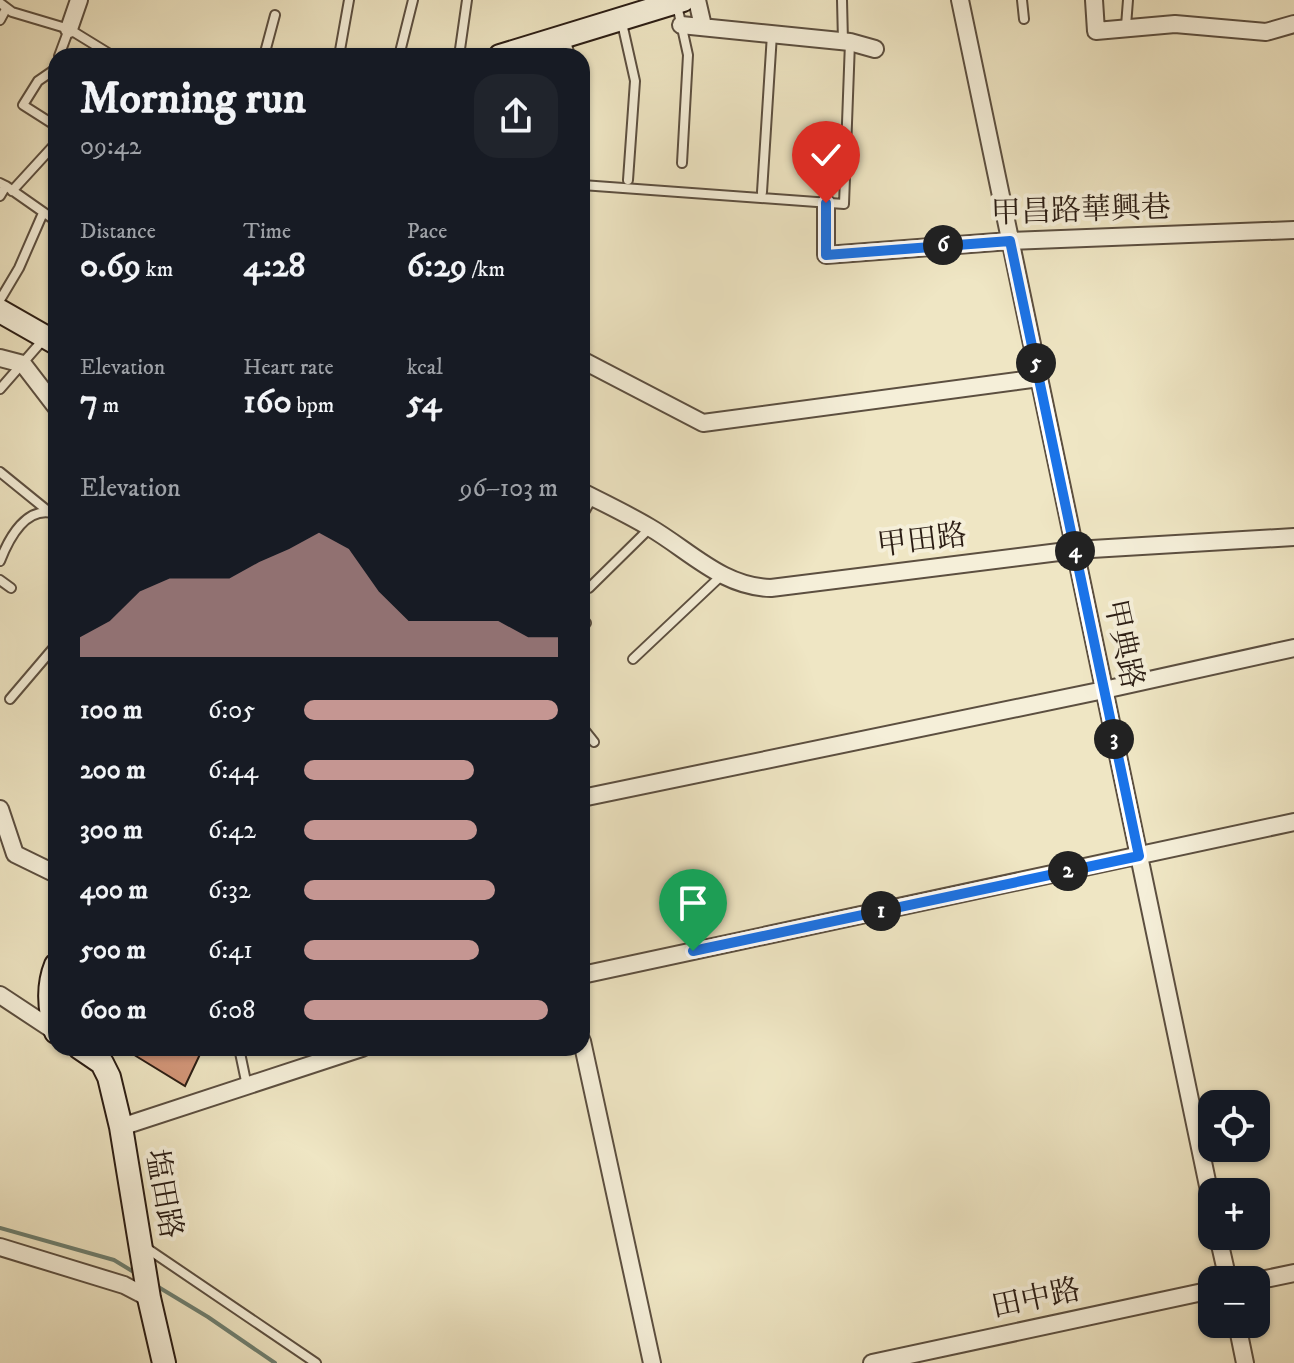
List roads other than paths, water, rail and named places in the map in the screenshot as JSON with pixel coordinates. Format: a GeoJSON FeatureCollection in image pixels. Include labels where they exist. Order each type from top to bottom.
{"type":"FeatureCollection","features":[{"type":"Feature","properties":{"kind":"street"},"geometry":{"type":"LineString","coordinates":[[69,29],[79,0]]}},
{"type":"Feature","properties":{"kind":"street","name":"甲典路"},"geometry":{"type":"LineString","coordinates":[[960,0],[1206,1178]]}},
{"type":"Feature","properties":{"kind":"street"},"geometry":{"type":"LineString","coordinates":[[1094,0],[1096,31],[1175,24],[1266,32],[1294,24]]}},
{"type":"Feature","properties":{"kind":"street"},"geometry":{"type":"LineString","coordinates":[[567,46],[621,18],[685,1],[703,26]]}},
{"type":"Feature","properties":{"kind":"street"},"geometry":{"type":"LineString","coordinates":[[681,25],[847,42],[875,49]]}},
{"type":"Feature","properties":{"kind":"street","name":"甲昌路華興巷"},"geometry":{"type":"LineString","coordinates":[[826,203],[826,255],[1010,241],[1294,230]]}},
{"type":"Feature","properties":{"kind":"street"},"geometry":{"type":"LineString","coordinates":[[0,311],[48,333]]}},
{"type":"Feature","properties":{"kind":"street"},"geometry":{"type":"LineString","coordinates":[[0,358],[23,364],[48,397]]}},
{"type":"Feature","properties":{"kind":"street"},"geometry":{"type":"LineString","coordinates":[[590,364],[703,423],[1039,378]]}},
{"type":"Feature","properties":{"kind":"street","name":"甲田路"},"geometry":{"type":"LineString","coordinates":[[590,496],[650,527],[721,576],[738,584],[771,588],[1075,550],[1294,537]]}},
{"type":"Feature","properties":{"kind":"street"},"geometry":{"type":"LineString","coordinates":[[590,796],[1294,648]]}},
{"type":"Feature","properties":{"kind":"street"},"geometry":{"type":"LineString","coordinates":[[0,809],[15,854],[48,870]]}},
{"type":"Feature","properties":{"kind":"street"},"geometry":{"type":"LineString","coordinates":[[590,973],[1294,822]]}},
{"type":"Feature","properties":{"kind":"street"},"geometry":{"type":"LineString","coordinates":[[0,995],[48,1027]]}},
{"type":"Feature","properties":{"kind":"street","name":"塩田路"},"geometry":{"type":"LineString","coordinates":[[92,1056],[102,1063],[109,1077],[121,1127],[164,1363]]}},
{"type":"Feature","properties":{"kind":"street"},"geometry":{"type":"LineString","coordinates":[[121,1127],[338,1056]]}},
{"type":"Feature","properties":{"kind":"street"},"geometry":{"type":"LineString","coordinates":[[585,1056],[652,1363]]}},
{"type":"Feature","properties":{"kind":"street"},"geometry":{"type":"LineString","coordinates":[[0,1247],[149,1292]]}},
{"type":"Feature","properties":{"kind":"street"},"geometry":{"type":"LineString","coordinates":[[1270,1278],[1294,1273]]}},
{"type":"Feature","properties":{"kind":"street","name":"田中路"},"geometry":{"type":"LineString","coordinates":[[872,1363],[1198,1293]]}},
{"type":"Feature","properties":{"kind":"street"},"geometry":{"type":"LineString","coordinates":[[1240,1338],[1245,1363]]}},
{"type":"Feature","properties":{"kind":"lane"},"geometry":{"type":"LineString","coordinates":[[340,48],[349,0]]}},
{"type":"Feature","properties":{"kind":"lane"},"geometry":{"type":"LineString","coordinates":[[401,48],[413,0]]}},
{"type":"Feature","properties":{"kind":"lane"},"geometry":{"type":"LineString","coordinates":[[460,48],[467,0]]}},
{"type":"Feature","properties":{"kind":"lane"},"geometry":{"type":"LineString","coordinates":[[590,186],[844,204],[847,42],[842,0]]}},
{"type":"Feature","properties":{"kind":"lane"},"geometry":{"type":"LineString","coordinates":[[1022,0],[1024,19]]}},
{"type":"Feature","properties":{"kind":"lane"},"geometry":{"type":"LineString","coordinates":[[1126,26],[1128,0]]}},
{"type":"Feature","properties":{"kind":"lane"},"geometry":{"type":"LineString","coordinates":[[682,163],[688,55],[681,25],[685,1]]}},
{"type":"Feature","properties":{"kind":"lane"},"geometry":{"type":"LineString","coordinates":[[0,20],[3,6],[69,29],[100,48]]}},
{"type":"Feature","properties":{"kind":"lane"},"geometry":{"type":"LineString","coordinates":[[266,48],[275,15]]}},
{"type":"Feature","properties":{"kind":"lane"},"geometry":{"type":"LineString","coordinates":[[621,18],[635,81],[628,180]]}},
{"type":"Feature","properties":{"kind":"lane"},"geometry":{"type":"LineString","coordinates":[[62,48],[69,29]]}},
{"type":"Feature","properties":{"kind":"lane"},"geometry":{"type":"LineString","coordinates":[[762,192],[772,34]]}},
{"type":"Feature","properties":{"kind":"lane"},"geometry":{"type":"LineString","coordinates":[[48,74],[38,81],[23,105],[48,121]]}},
{"type":"Feature","properties":{"kind":"lane"},"geometry":{"type":"LineString","coordinates":[[0,196],[48,150]]}},
{"type":"Feature","properties":{"kind":"lane"},"geometry":{"type":"LineString","coordinates":[[6,187],[48,216]]}},
{"type":"Feature","properties":{"kind":"lane"},"geometry":{"type":"LineString","coordinates":[[0,300],[19,268],[43,213]]}},
{"type":"Feature","properties":{"kind":"lane"},"geometry":{"type":"LineString","coordinates":[[0,389],[48,340]]}},
{"type":"Feature","properties":{"kind":"lane"},"geometry":{"type":"LineString","coordinates":[[0,472],[48,509]]}},
{"type":"Feature","properties":{"kind":"lane"},"geometry":{"type":"LineString","coordinates":[[0,561],[18,528],[35,514],[48,512]]}},
{"type":"Feature","properties":{"kind":"lane"},"geometry":{"type":"LineString","coordinates":[[590,587],[650,527]]}},
{"type":"Feature","properties":{"kind":"lane"},"geometry":{"type":"LineString","coordinates":[[633,659],[721,576]]}},
{"type":"Feature","properties":{"kind":"lane"},"geometry":{"type":"LineString","coordinates":[[0,580],[11,588]]}},
{"type":"Feature","properties":{"kind":"lane"},"geometry":{"type":"LineString","coordinates":[[10,699],[48,654]]}},
{"type":"Feature","properties":{"kind":"lane"},"geometry":{"type":"LineString","coordinates":[[590,737],[594,742]]}},
{"type":"Feature","properties":{"kind":"lane"},"geometry":{"type":"LineString","coordinates":[[241,1056],[247,1087]]}},
{"type":"Feature","properties":{"kind":"lane"},"geometry":{"type":"LineString","coordinates":[[142,1251],[316,1363]]}},
{"type":"Feature","properties":{"kind":"waterway"},"geometry":{"type":"LineString","coordinates":[[0,1228],[114,1260],[137,1274]]}},
{"type":"Feature","properties":{"kind":"waterway"},"geometry":{"type":"LineString","coordinates":[[155,1285],[275,1363]]}}]}
